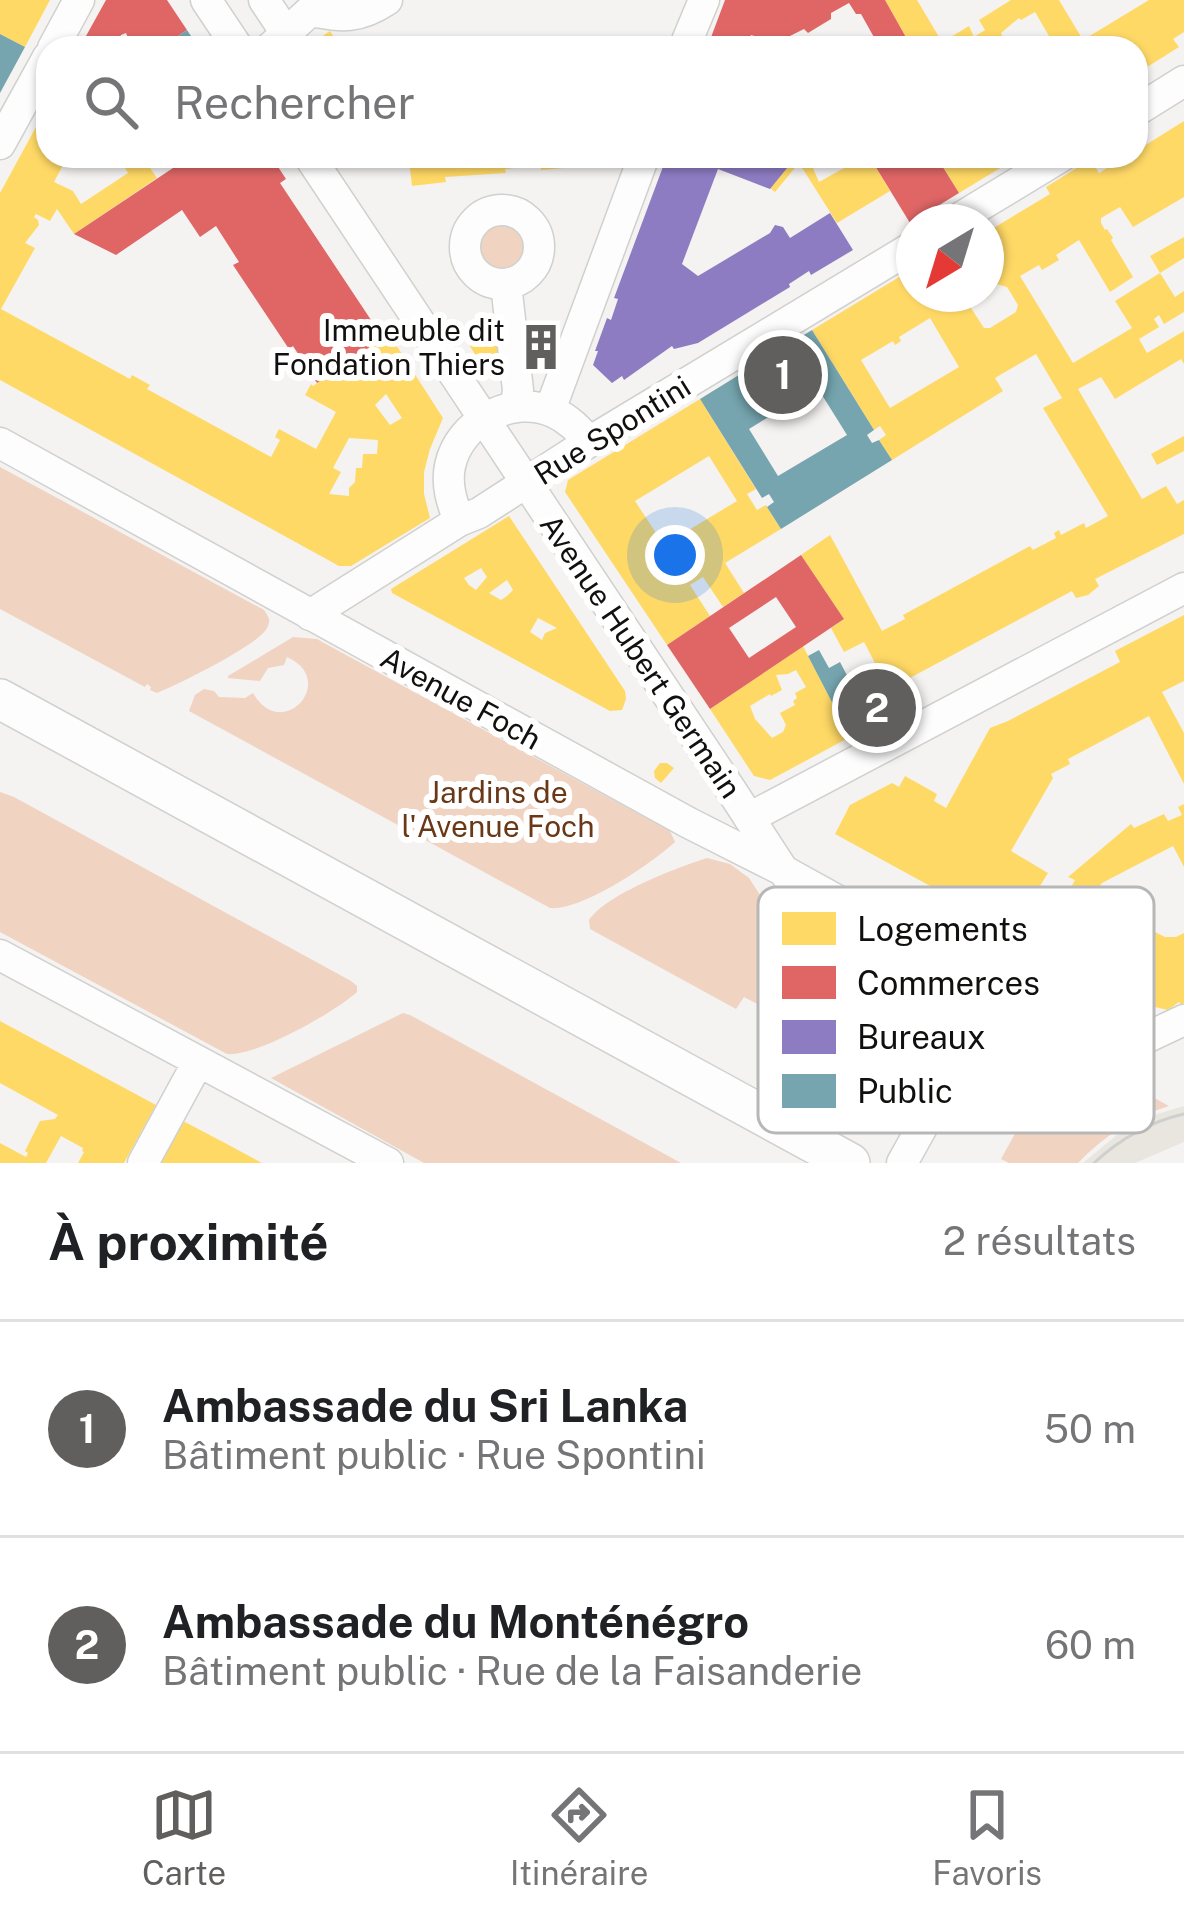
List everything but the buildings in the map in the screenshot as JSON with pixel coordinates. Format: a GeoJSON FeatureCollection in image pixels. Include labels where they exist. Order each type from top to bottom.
{"type":"FeatureCollection","features":[{"type":"Feature","properties":{"kind":"main road"},"geometry":{"type":"LineString","coordinates":[[0,698],[758,1113]]}},
{"type":"Feature","properties":{"kind":"main road"},"geometry":{"type":"LineString","coordinates":[[795,1133],[850,1163]]}},
{"type":"Feature","properties":{"kind":"street"},"geometry":{"type":"LineString","coordinates":[[60,36],[79,0]]}},
{"type":"Feature","properties":{"kind":"street"},"geometry":{"type":"LineString","coordinates":[[206,0],[230,36]]}},
{"type":"Feature","properties":{"kind":"street"},"geometry":{"type":"LineString","coordinates":[[264,0],[276,36]]}},
{"type":"Feature","properties":{"kind":"street"},"geometry":{"type":"LineString","coordinates":[[283,36],[316,6],[335,15],[365,15],[388,0]]}},
{"type":"Feature","properties":{"kind":"street"},"geometry":{"type":"LineString","coordinates":[[686,36],[693,4]]}},
{"type":"Feature","properties":{"kind":"street"},"geometry":{"type":"LineString","coordinates":[[0,145],[36,79]]}},
{"type":"Feature","properties":{"kind":"street"},"geometry":{"type":"LineString","coordinates":[[1148,104],[1184,81]]}},
{"type":"Feature","properties":{"kind":"street","name":"Avenue Hubert Germain"},"geometry":{"type":"LineString","coordinates":[[317,168],[794,887]]}},
{"type":"Feature","properties":{"kind":"street"},"geometry":{"type":"LineString","coordinates":[[550,410],[640,168]]}},
{"type":"Feature","properties":{"kind":"street"},"geometry":{"type":"LineString","coordinates":[[983,204],[1042,168]]}},
{"type":"Feature","properties":{"kind":"street","name":"Rue Spontini"},"geometry":{"type":"LineString","coordinates":[[310,614],[896,257]]}},
{"type":"Feature","properties":{"kind":"street"},"geometry":{"type":"LineString","coordinates":[[506,284],[516,406]]}},
{"type":"Feature","properties":{"kind":"street"},"geometry":{"type":"LineString","coordinates":[[459,521],[450,498],[449,467],[459,442],[483,417],[516,406],[550,410],[574,424],[590,442]]}},
{"type":"Feature","properties":{"kind":"street","name":"Avenue Foch"},"geometry":{"type":"LineString","coordinates":[[0,443],[813,887]]}},
{"type":"Feature","properties":{"kind":"street"},"geometry":{"type":"LineString","coordinates":[[749,818],[1184,588]]}},
{"type":"Feature","properties":{"kind":"street"},"geometry":{"type":"LineString","coordinates":[[0,955],[388,1163]]}},
{"type":"Feature","properties":{"kind":"street","name":"Avenue Foch"},"geometry":{"type":"LineString","coordinates":[[1154,1034],[1184,1020]]}},
{"type":"Feature","properties":{"kind":"street"},"geometry":{"type":"LineString","coordinates":[[143,1163],[198,1062]]}},
{"type":"Feature","properties":{"kind":"street","name":"Avenue Hubert Germain"},"geometry":{"type":"LineString","coordinates":[[902,1163],[919,1133]]}},
{"type":"Feature","properties":{"kind":"shaded area"},"geometry":{"type":"Polygon","coordinates":[[[1184,1106],[1184,1142],[1135,1163],[1083,1163],[1119,1133],[1154,1133],[1154,1115],[1184,1106]]]}},
{"type":"Feature","properties":{"kind":"green space"},"geometry":{"type":"Polygon","coordinates":[[[502,222],[520,230],[528,248],[520,266],[502,274],[484,266],[476,248],[484,230],[502,222]]]}},
{"type":"Feature","properties":{"kind":"green space"},"geometry":{"type":"Polygon","coordinates":[[[0,467],[264,610],[267,628],[234,654],[157,693],[0,609],[0,467]]]}},
{"type":"Feature","properties":{"kind":"green space","name":"Jardins de l'Avenue Foch"},"geometry":{"type":"Polygon","coordinates":[[[293,637],[317,639],[670,831],[675,842],[597,894],[550,908],[189,711],[195,695],[204,689],[219,697],[245,698],[253,693],[265,707],[278,712],[300,703],[308,680],[302,667],[287,657],[284,665],[268,668],[260,681],[228,678],[293,637]]]}},
{"type":"Feature","properties":{"kind":"green space"},"geometry":{"type":"Polygon","coordinates":[[[0,792],[351,981],[357,992],[275,1041],[227,1054],[0,932],[0,792]]]}},
{"type":"Feature","properties":{"kind":"green space","name":"Jardins de l'Avenue Foch"},"geometry":{"type":"Polygon","coordinates":[[[707,858],[730,864],[749,878],[758,892],[758,1004],[744,997],[736,1009],[590,929],[589,920],[598,910],[661,875],[707,858]]]}},
{"type":"Feature","properties":{"kind":"green space"},"geometry":{"type":"Polygon","coordinates":[[[403,1013],[681,1163],[424,1163],[271,1078],[403,1013]]]}},
{"type":"Feature","properties":{"kind":"green space"},"geometry":{"type":"Polygon","coordinates":[[[1154,1098],[1169,1106],[1154,1112],[1154,1098]]]}},
{"type":"Feature","properties":{"kind":"green space"},"geometry":{"type":"Polygon","coordinates":[[[1015,1133],[1113,1133],[1078,1163],[1001,1159],[1015,1133]]]}},
{"type":"Feature","properties":{"kind":"tram line"},"geometry":{"type":"LineString","coordinates":[[1154,1124],[1184,1114]]}},
{"type":"Feature","properties":{"kind":"tram line"},"geometry":{"type":"LineString","coordinates":[[1094,1163],[1136,1133]]}},
{"type":"Feature","properties":{"kind":"place","name":"Immeuble dit Fondation Thiers"},"geometry":{"type":"Point","coordinates":[541,347]}},
{"type":"Feature","properties":{"kind":"place","name":"Ambassade du Sri Lanka"},"geometry":{"type":"Point","coordinates":[783,375]}},
{"type":"Feature","properties":{"kind":"place","name":"Ambassade du Monténégro"},"geometry":{"type":"Point","coordinates":[877,708]}}]}
